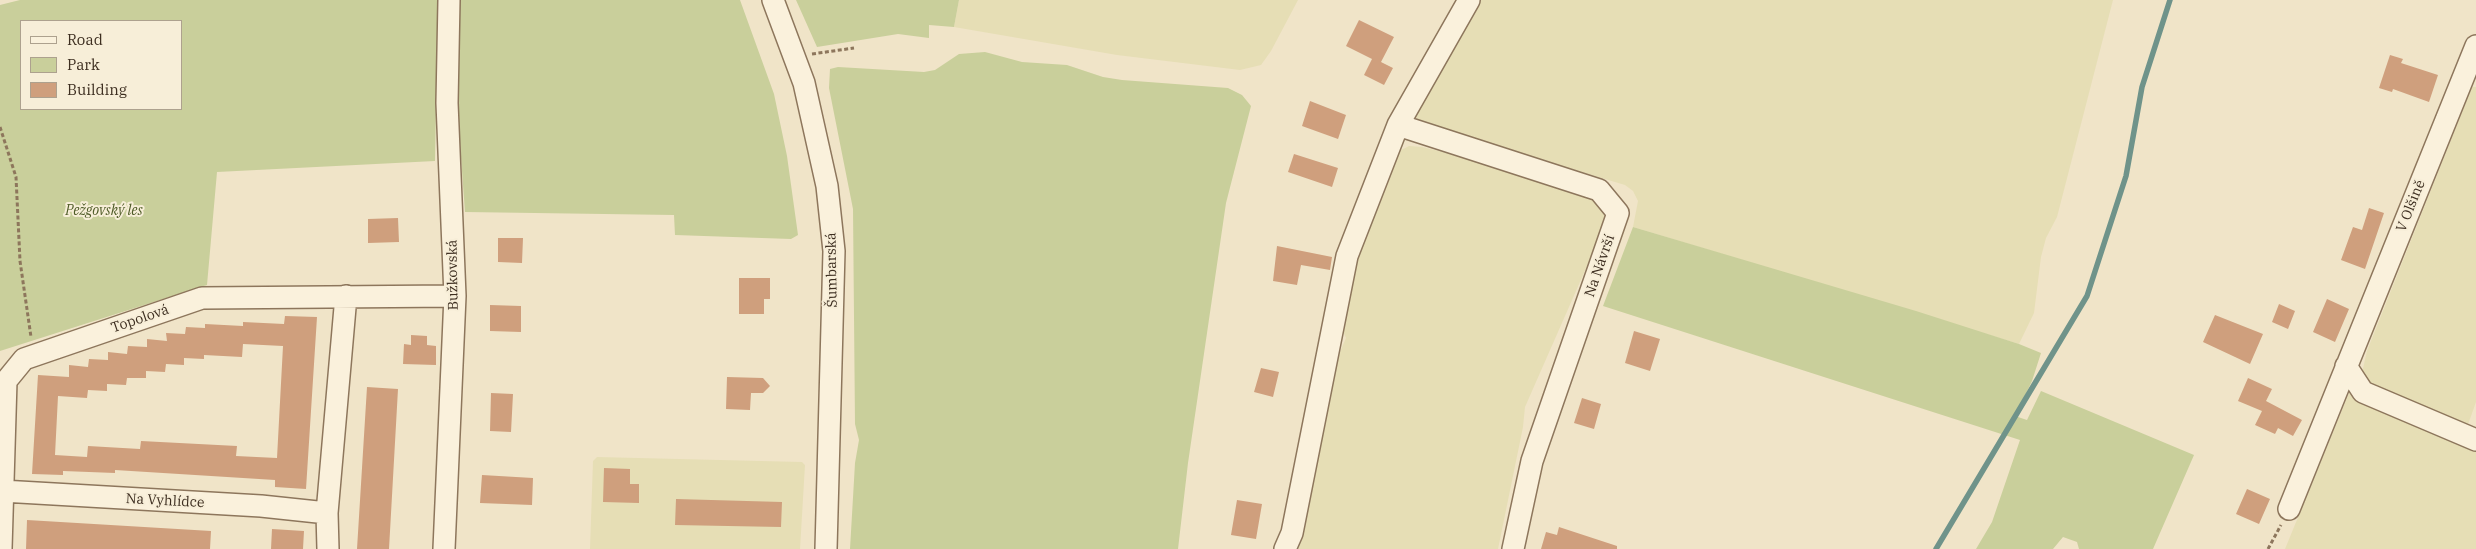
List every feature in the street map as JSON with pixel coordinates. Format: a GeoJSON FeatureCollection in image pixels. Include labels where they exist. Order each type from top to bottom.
{"type":"FeatureCollection","features":[{"type":"Feature","properties":{"kind":"street","name":"Bužkovská"},"geometry":{"type":"LineString","coordinates":[[444,549],[455,296],[447,103],[449,0]]}},
{"type":"Feature","properties":{"kind":"street","name":"Šumbarská"},"geometry":{"type":"LineString","coordinates":[[773,0],[804,83],[827,186],[834,251],[826,549]]}},
{"type":"Feature","properties":{"kind":"street"},"geometry":{"type":"LineString","coordinates":[[1285,549],[1292,533],[1347,256],[1398,125],[1469,0]]}},
{"type":"Feature","properties":{"kind":"street","name":"V Olšině"},"geometry":{"type":"LineString","coordinates":[[2289,509],[2476,46]]}},
{"type":"Feature","properties":{"kind":"street","name":"Na Návrší"},"geometry":{"type":"LineString","coordinates":[[1398,125],[1599,190],[1618,213],[1532,461],[1512,549]]}},
{"type":"Feature","properties":{"kind":"street"},"geometry":{"type":"LineString","coordinates":[[328,549],[327,513],[346,296]]}},
{"type":"Feature","properties":{"kind":"street","name":"Topolová"},"geometry":{"type":"LineString","coordinates":[[24,359],[202,298],[455,296]]}},
{"type":"Feature","properties":{"kind":"street"},"geometry":{"type":"LineString","coordinates":[[1,549],[2,425],[6,381],[24,359]]}},
{"type":"Feature","properties":{"kind":"street"},"geometry":{"type":"LineString","coordinates":[[2346,366],[2363,392],[2476,440]]}},
{"type":"Feature","properties":{"kind":"street","name":"Na Vyhlídce"},"geometry":{"type":"LineString","coordinates":[[2,491],[261,506],[327,513]]}},
{"type":"Feature","properties":{"kind":"path"},"geometry":{"type":"LineString","coordinates":[[794,58],[854,48]]}},
{"type":"Feature","properties":{"kind":"path"},"geometry":{"type":"LineString","coordinates":[[0,127],[16,177],[20,262],[32,334],[24,359]]}},
{"type":"Feature","properties":{"kind":"path"},"geometry":{"type":"LineString","coordinates":[[2268,549],[2289,509]]}},
{"type":"Feature","properties":{"kind":"shaded area"},"geometry":{"type":"Polygon","coordinates":[[[959,0],[1298,0],[1271,51],[1261,65],[1240,70],[1117,55],[954,27],[959,0]]]}},
{"type":"Feature","properties":{"kind":"shaded area"},"geometry":{"type":"Polygon","coordinates":[[[1476,0],[2113,0],[2057,217],[2046,238],[2041,257],[2034,313],[2019,344],[1633,227],[1638,201],[1633,191],[1625,185],[1528,156],[1441,133],[1417,121],[1415,111],[1476,0]]]}},
{"type":"Feature","properties":{"kind":"shaded area"},"geometry":{"type":"Polygon","coordinates":[[[2472,87],[2476,87],[2476,402],[2466,430],[2373,389],[2362,373],[2367,351],[2472,87]]]}},
{"type":"Feature","properties":{"kind":"shaded area"},"geometry":{"type":"Polygon","coordinates":[[[1409,146],[1422,147],[1503,166],[1596,198],[1607,213],[1605,225],[1525,407],[1523,427],[1498,549],[1290,549],[1336,361],[1346,338],[1342,329],[1351,275],[1399,151],[1409,146]]]}},
{"type":"Feature","properties":{"kind":"shaded area"},"geometry":{"type":"Polygon","coordinates":[[[2349,393],[2476,451],[2476,549],[2285,549],[2349,393]]]}},
{"type":"Feature","properties":{"kind":"shaded area"},"geometry":{"type":"Polygon","coordinates":[[[597,457],[802,462],[805,465],[800,549],[590,549],[593,461],[597,457]]]}},
{"type":"Feature","properties":{"kind":"green space","name":"Pežgovský les"},"geometry":{"type":"Polygon","coordinates":[[[20,0],[438,0],[435,161],[217,172],[207,285],[0,351],[0,5],[20,0]]]}},
{"type":"Feature","properties":{"kind":"green space"},"geometry":{"type":"Polygon","coordinates":[[[456,0],[740,0],[774,94],[787,156],[798,235],[791,239],[675,235],[674,215],[465,212],[454,61],[456,0]]]}},
{"type":"Feature","properties":{"kind":"green space"},"geometry":{"type":"Polygon","coordinates":[[[796,0],[959,0],[954,27],[929,25],[929,38],[898,34],[817,47],[796,0]]]}},
{"type":"Feature","properties":{"kind":"green space"},"geometry":{"type":"Polygon","coordinates":[[[985,52],[1022,62],[1067,65],[1103,77],[1122,80],[1228,88],[1242,95],[1251,106],[1226,203],[1188,463],[1178,549],[850,549],[855,463],[859,440],[855,424],[853,209],[829,88],[830,69],[838,67],[924,72],[935,70],[959,54],[985,52]]]}},
{"type":"Feature","properties":{"kind":"green space"},"geometry":{"type":"Polygon","coordinates":[[[1633,227],[1916,311],[2019,344],[2041,353],[2032,381],[2015,416],[2027,420],[2041,391],[2194,455],[2153,549],[2079,549],[2077,542],[2063,537],[2053,549],[1976,549],[1992,522],[2020,440],[1603,306],[1633,227]]]}},
{"type":"Feature","properties":{"kind":"building"},"geometry":{"type":"Polygon","coordinates":[[[1359,20],[1394,37],[1381,62],[1393,68],[1384,85],[1364,75],[1372,59],[1346,46],[1359,20]]]}},
{"type":"Feature","properties":{"kind":"building"},"geometry":{"type":"Polygon","coordinates":[[[2390,55],[2403,59],[2401,63],[2438,75],[2429,102],[2393,89],[2392,92],[2379,88],[2390,55]]]}},
{"type":"Feature","properties":{"kind":"building"},"geometry":{"type":"Polygon","coordinates":[[[1310,101],[1346,115],[1338,139],[1302,126],[1310,101]]]}},
{"type":"Feature","properties":{"kind":"building"},"geometry":{"type":"Polygon","coordinates":[[[1294,154],[1338,168],[1332,187],[1288,172],[1294,154]]]}},
{"type":"Feature","properties":{"kind":"building"},"geometry":{"type":"Polygon","coordinates":[[[2369,208],[2384,213],[2365,269],[2341,260],[2353,227],[2362,230],[2369,208]]]}},
{"type":"Feature","properties":{"kind":"building"},"geometry":{"type":"Polygon","coordinates":[[[398,218],[399,242],[368,243],[368,219],[398,218]]]}},
{"type":"Feature","properties":{"kind":"building"},"geometry":{"type":"Polygon","coordinates":[[[498,238],[523,238],[522,263],[498,262],[498,238]]]}},
{"type":"Feature","properties":{"kind":"building"},"geometry":{"type":"Polygon","coordinates":[[[1277,246],[1332,257],[1330,270],[1301,265],[1297,285],[1273,281],[1277,246]]]}},
{"type":"Feature","properties":{"kind":"building"},"geometry":{"type":"Polygon","coordinates":[[[739,278],[770,278],[770,299],[764,299],[764,314],[739,314],[739,278]]]}},
{"type":"Feature","properties":{"kind":"building"},"geometry":{"type":"Polygon","coordinates":[[[2327,299],[2349,309],[2335,342],[2313,332],[2327,299]]]}},
{"type":"Feature","properties":{"kind":"building"},"geometry":{"type":"Polygon","coordinates":[[[2279,304],[2295,311],[2288,329],[2272,322],[2279,304]]]}},
{"type":"Feature","properties":{"kind":"building"},"geometry":{"type":"Polygon","coordinates":[[[490,305],[521,306],[521,332],[490,331],[490,305]]]}},
{"type":"Feature","properties":{"kind":"building"},"geometry":{"type":"Polygon","coordinates":[[[2215,315],[2263,334],[2250,364],[2203,342],[2215,315]]]}},
{"type":"Feature","properties":{"kind":"building"},"geometry":{"type":"Polygon","coordinates":[[[285,316],[317,317],[306,489],[275,487],[275,480],[115,470],[115,473],[63,471],[63,475],[32,474],[38,375],[69,377],[69,365],[88,367],[89,359],[108,360],[108,352],[127,354],[128,346],[147,347],[147,339],[167,341],[166,333],[185,334],[186,327],[205,328],[205,324],[243,326],[243,322],[284,324],[285,316]],[[243,344],[242,357],[204,355],[204,359],[184,358],[184,365],[166,364],[165,372],[146,371],[146,378],[127,378],[126,385],[107,384],[107,391],[88,390],[87,398],[58,396],[55,455],[87,457],[88,446],[140,449],[141,441],[237,446],[236,456],[277,458],[283,346],[243,344]]]}},
{"type":"Feature","properties":{"kind":"building"},"geometry":{"type":"Polygon","coordinates":[[[1634,331],[1660,339],[1650,371],[1625,363],[1634,331]]]}},
{"type":"Feature","properties":{"kind":"building"},"geometry":{"type":"Polygon","coordinates":[[[411,335],[427,336],[427,345],[436,346],[436,365],[403,364],[404,344],[411,345],[411,335]]]}},
{"type":"Feature","properties":{"kind":"building"},"geometry":{"type":"Polygon","coordinates":[[[1261,368],[1279,372],[1273,397],[1254,392],[1261,368]]]}},
{"type":"Feature","properties":{"kind":"building"},"geometry":{"type":"Polygon","coordinates":[[[727,377],[763,378],[770,386],[763,393],[751,393],[750,410],[726,409],[727,377]]]}},
{"type":"Feature","properties":{"kind":"building"},"geometry":{"type":"Polygon","coordinates":[[[2248,378],[2272,389],[2266,401],[2302,420],[2293,436],[2278,428],[2275,434],[2255,425],[2262,411],[2238,401],[2248,378]]]}},
{"type":"Feature","properties":{"kind":"building"},"geometry":{"type":"Polygon","coordinates":[[[367,387],[398,389],[389,549],[357,549],[367,387]]]}},
{"type":"Feature","properties":{"kind":"building"},"geometry":{"type":"Polygon","coordinates":[[[491,393],[513,394],[511,432],[490,431],[491,393]]]}},
{"type":"Feature","properties":{"kind":"building"},"geometry":{"type":"Polygon","coordinates":[[[1582,398],[1601,404],[1594,429],[1574,423],[1582,398]]]}},
{"type":"Feature","properties":{"kind":"building"},"geometry":{"type":"Polygon","coordinates":[[[604,468],[630,469],[630,484],[639,484],[639,503],[603,502],[604,468]]]}},
{"type":"Feature","properties":{"kind":"building"},"geometry":{"type":"Polygon","coordinates":[[[482,475],[533,478],[532,505],[480,503],[482,475]]]}},
{"type":"Feature","properties":{"kind":"building"},"geometry":{"type":"Polygon","coordinates":[[[2247,489],[2270,499],[2259,524],[2236,514],[2247,489]]]}},
{"type":"Feature","properties":{"kind":"building"},"geometry":{"type":"Polygon","coordinates":[[[676,499],[782,502],[781,527],[675,525],[676,499]]]}},
{"type":"Feature","properties":{"kind":"building"},"geometry":{"type":"Polygon","coordinates":[[[1237,500],[1262,504],[1256,539],[1231,535],[1237,500]]]}},
{"type":"Feature","properties":{"kind":"building"},"geometry":{"type":"Polygon","coordinates":[[[27,520],[211,531],[210,549],[26,549],[27,520]]]}},
{"type":"Feature","properties":{"kind":"building"},"geometry":{"type":"Polygon","coordinates":[[[1559,527],[1617,546],[1617,549],[1541,549],[1546,532],[1557,535],[1559,527]]]}},
{"type":"Feature","properties":{"kind":"building"},"geometry":{"type":"Polygon","coordinates":[[[272,529],[304,531],[303,549],[271,549],[272,529]]]}},
{"type":"Feature","properties":{"kind":"waterway"},"geometry":{"type":"LineString","coordinates":[[1936,549],[2087,296],[2126,176],[2142,87],[2170,0]]}}]}
